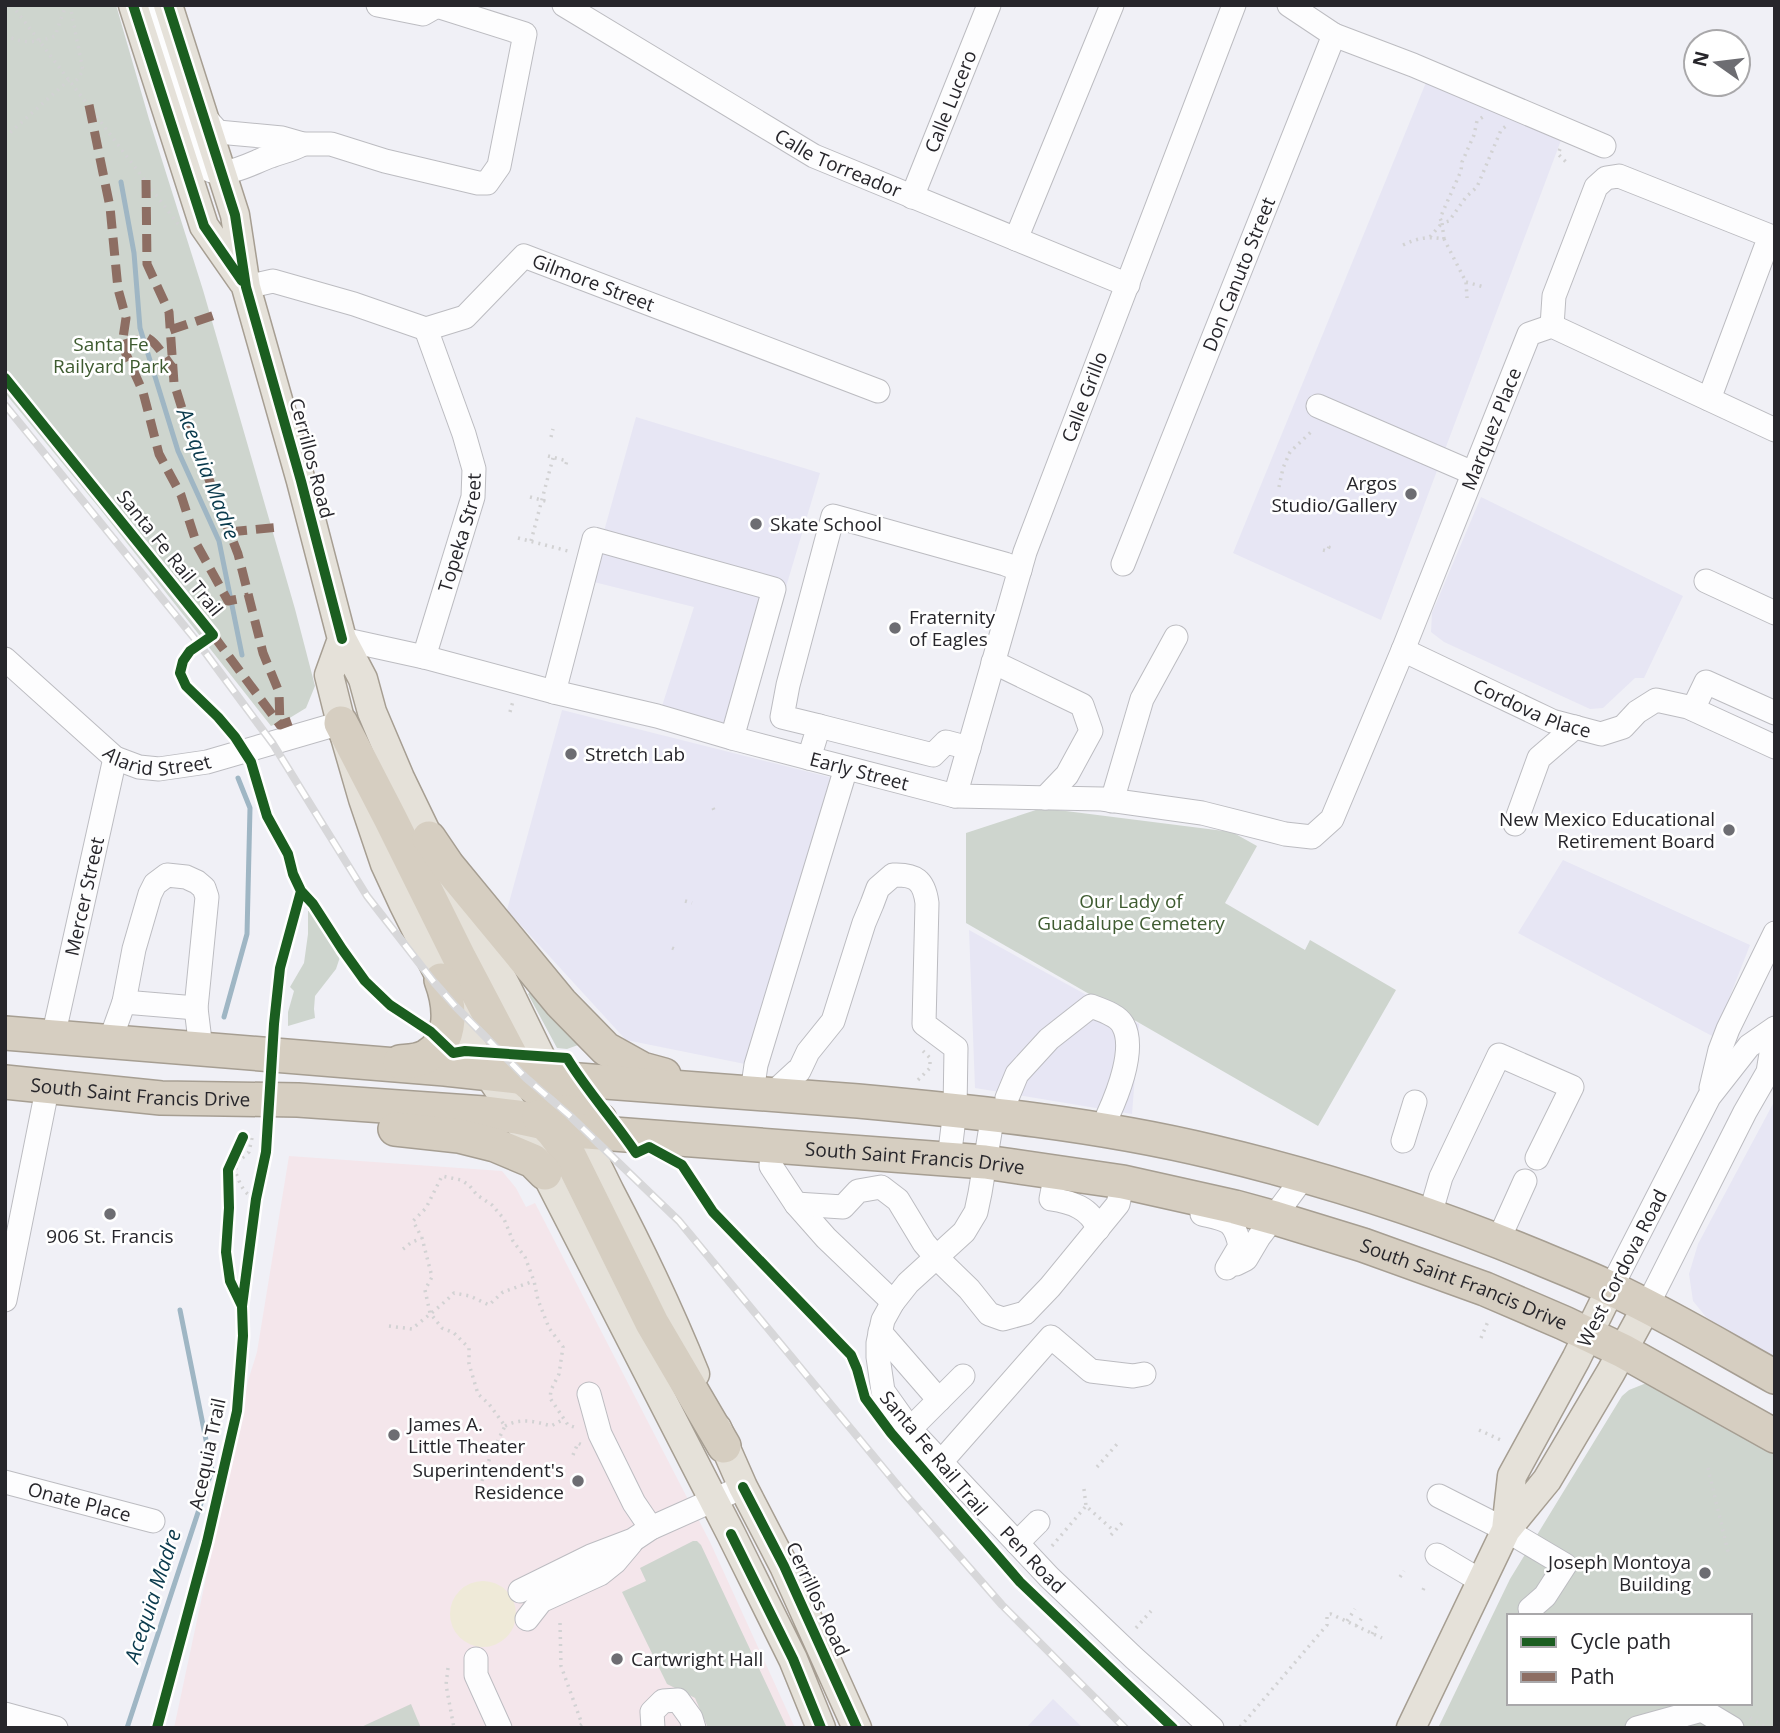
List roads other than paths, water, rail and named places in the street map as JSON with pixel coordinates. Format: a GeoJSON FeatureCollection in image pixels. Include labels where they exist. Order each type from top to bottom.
{"type":"FeatureCollection","features":[{"type":"Feature","properties":{"kind":"highway"},"geometry":{"type":"LineString","coordinates":[[341,723],[534,1101],[567,1151],[652,1323],[724,1446]]}},
{"type":"Feature","properties":{"kind":"highway"},"geometry":{"type":"LineString","coordinates":[[429,838],[448,866],[561,1003],[606,1049],[642,1069],[762,1093]]}},
{"type":"Feature","properties":{"kind":"highway"},"geometry":{"type":"LineString","coordinates":[[398,1066],[427,1056],[441,1041],[449,1022],[448,997],[441,980]]}},
{"type":"Feature","properties":{"kind":"highway","name":"South Saint Francis Drive"},"geometry":{"type":"LineString","coordinates":[[5,1033],[462,1070],[534,1101],[661,1137],[985,1162],[1054,1186],[1122,1182],[1235,1207],[1363,1245],[1485,1289],[1623,1351],[1775,1436]]}},
{"type":"Feature","properties":{"kind":"highway","name":"South Saint Francis Drive"},"geometry":{"type":"LineString","coordinates":[[5,1082],[161,1098],[534,1101],[762,1093],[955,1110],[1000,1106],[1210,1151],[1305,1175],[1430,1215],[1611,1288],[1775,1377]]}},
{"type":"Feature","properties":{"kind":"highway"},"geometry":{"type":"LineString","coordinates":[[161,1098],[221,1114],[459,1136],[495,1145],[523,1156],[533,1161],[545,1173]]}},
{"type":"Feature","properties":{"kind":"main road","name":"Cerrillos Road"},"geometry":{"type":"LineString","coordinates":[[133,5],[204,226],[246,287]]}},
{"type":"Feature","properties":{"kind":"main road","name":"Cerrillos Road"},"geometry":{"type":"LineString","coordinates":[[168,5],[235,215],[246,287],[342,639],[363,679],[372,712],[400,778],[507,988],[534,1101],[545,1173],[793,1659],[821,1728]]}},
{"type":"Feature","properties":{"kind":"main road","name":"Cerrillos Road"},"geometry":{"type":"LineString","coordinates":[[342,639],[329,675],[363,799],[386,864],[441,980],[534,1101]]}},
{"type":"Feature","properties":{"kind":"main road","name":"West Cordova Road"},"geometry":{"type":"LineString","coordinates":[[1506,1530],[1513,1476],[1589,1335],[1611,1288]]}},
{"type":"Feature","properties":{"kind":"main road","name":"West Cordova Road"},"geometry":{"type":"LineString","coordinates":[[1411,1728],[1506,1530],[1547,1480],[1647,1306]]}},
{"type":"Feature","properties":{"kind":"main road","name":"Cerrillos Road"},"geometry":{"type":"LineString","coordinates":[[724,1446],[784,1566],[857,1728]]}},
{"type":"Feature","properties":{"kind":"street"},"geometry":{"type":"LineString","coordinates":[[139,5],[154,25],[202,166],[220,173],[246,167],[303,144]]}},
{"type":"Feature","properties":{"kind":"street"},"geometry":{"type":"LineString","coordinates":[[203,115],[219,132],[282,138],[303,144],[331,145],[385,161],[487,183],[499,166],[525,34],[437,6],[423,14],[378,5]]}},
{"type":"Feature","properties":{"kind":"street","name":"Calle Torreador"},"geometry":{"type":"LineString","coordinates":[[564,5],[814,156],[1128,285]]}},
{"type":"Feature","properties":{"kind":"street","name":"Calle Lucero"},"geometry":{"type":"LineString","coordinates":[[912,197],[989,5]]}},
{"type":"Feature","properties":{"kind":"street"},"geometry":{"type":"LineString","coordinates":[[1016,239],[1112,5]]}},
{"type":"Feature","properties":{"kind":"street","name":"Calle Grillo"},"geometry":{"type":"LineString","coordinates":[[955,796],[1031,536],[1234,5]]}},
{"type":"Feature","properties":{"kind":"street"},"geometry":{"type":"LineString","coordinates":[[1289,5],[1334,35],[1413,65],[1604,146]]}},
{"type":"Feature","properties":{"kind":"street","name":"Don Canuto Street"},"geometry":{"type":"LineString","coordinates":[[1123,564],[1334,35]]}},
{"type":"Feature","properties":{"kind":"street"},"geometry":{"type":"LineString","coordinates":[[1709,400],[1770,236],[1619,176],[1605,178],[1596,187],[1554,296],[1552,326],[1709,400],[1774,429]]}},
{"type":"Feature","properties":{"kind":"street","name":"Gilmore Street"},"geometry":{"type":"LineString","coordinates":[[426,329],[465,317],[524,256],[878,391]]}},
{"type":"Feature","properties":{"kind":"street"},"geometry":{"type":"LineString","coordinates":[[246,287],[273,281],[354,304],[426,329]]}},
{"type":"Feature","properties":{"kind":"street","name":"Marquez Place"},"geometry":{"type":"LineString","coordinates":[[1350,775],[1529,334],[1552,326]]}},
{"type":"Feature","properties":{"kind":"street","name":"Topeka Street"},"geometry":{"type":"LineString","coordinates":[[424,657],[473,497],[474,469],[426,329]]}},
{"type":"Feature","properties":{"kind":"street"},"geometry":{"type":"LineString","coordinates":[[1318,406],[1474,473]]}},
{"type":"Feature","properties":{"kind":"street"},"geometry":{"type":"LineString","coordinates":[[969,748],[946,742],[933,755],[782,717],[833,516],[1020,570]]}},
{"type":"Feature","properties":{"kind":"street"},"geometry":{"type":"LineString","coordinates":[[554,692],[594,539],[774,589],[732,738]]}},
{"type":"Feature","properties":{"kind":"street"},"geometry":{"type":"LineString","coordinates":[[1706,581],[1775,613]]}},
{"type":"Feature","properties":{"kind":"street"},"geometry":{"type":"LineString","coordinates":[[1112,800],[1142,699],[1176,637]]}},
{"type":"Feature","properties":{"kind":"street","name":"Early Street"},"geometry":{"type":"LineString","coordinates":[[342,639],[657,716],[955,796],[1112,800],[1202,813],[1285,834],[1312,837],[1332,819],[1350,775]]}},
{"type":"Feature","properties":{"kind":"street","name":"Cordova Place"},"geometry":{"type":"LineString","coordinates":[[1403,650],[1552,721],[1601,734],[1623,727],[1637,712],[1656,700],[1688,707],[1775,747]]}},
{"type":"Feature","properties":{"kind":"street","name":"Alarid Street"},"geometry":{"type":"LineString","coordinates":[[5,659],[115,758],[139,767],[178,768],[207,762],[341,723]]}},
{"type":"Feature","properties":{"kind":"street"},"geometry":{"type":"LineString","coordinates":[[993,662],[1082,705],[1091,732],[1067,775],[1045,797]]}},
{"type":"Feature","properties":{"kind":"street"},"geometry":{"type":"LineString","coordinates":[[1693,709],[1706,682],[1775,713]]}},
{"type":"Feature","properties":{"kind":"street"},"geometry":{"type":"LineString","coordinates":[[809,758],[819,726]]}},
{"type":"Feature","properties":{"kind":"street"},"geometry":{"type":"LineString","coordinates":[[1515,824],[1539,758],[1575,727]]}},
{"type":"Feature","properties":{"kind":"street","name":"Mercer Street"},"geometry":{"type":"LineString","coordinates":[[53,1037],[115,758]]}},
{"type":"Feature","properties":{"kind":"street"},"geometry":{"type":"LineString","coordinates":[[846,768],[756,1065],[762,1093],[799,1071],[808,1052],[833,1021],[878,888],[893,874],[907,874],[920,882],[926,893],[924,1024],[956,1048],[955,1110],[949,1159]]}},
{"type":"Feature","properties":{"kind":"street"},"geometry":{"type":"LineString","coordinates":[[110,1041],[124,1002],[134,949],[150,894],[155,884],[167,875],[186,877],[197,882],[204,888],[207,897],[196,1008],[201,1049]]}},
{"type":"Feature","properties":{"kind":"street"},"geometry":{"type":"LineString","coordinates":[[1709,1097],[1728,1029],[1775,933]]}},
{"type":"Feature","properties":{"kind":"street"},"geometry":{"type":"LineString","coordinates":[[124,1002],[196,1008]]}},
{"type":"Feature","properties":{"kind":"street","name":"Pen Road"},"geometry":{"type":"LineString","coordinates":[[1108,1115],[1121,1085],[1128,1044],[1123,1024],[1111,1014],[1091,1006],[1049,1039],[1017,1074],[1000,1106],[975,1212],[964,1231],[908,1283],[892,1302],[880,1332],[878,1357],[883,1391],[910,1429],[1049,1577],[1212,1728]]}},
{"type":"Feature","properties":{"kind":"street","name":"West Cordova Road"},"geometry":{"type":"LineString","coordinates":[[1611,1288],[1709,1097],[1749,1046],[1775,1029]]}},
{"type":"Feature","properties":{"kind":"street","name":"West Cordova Road"},"geometry":{"type":"LineString","coordinates":[[1647,1306],[1768,1072],[1775,1029]]}},
{"type":"Feature","properties":{"kind":"street"},"geometry":{"type":"LineString","coordinates":[[1430,1215],[1441,1177],[1499,1055],[1572,1087],[1537,1158]]}},
{"type":"Feature","properties":{"kind":"street"},"geometry":{"type":"LineString","coordinates":[[5,1300],[48,1085]]}},
{"type":"Feature","properties":{"kind":"street"},"geometry":{"type":"LineString","coordinates":[[1404,1141],[1415,1102]]}},
{"type":"Feature","properties":{"kind":"street"},"geometry":{"type":"LineString","coordinates":[[773,1145],[771,1166],[796,1204],[826,1238],[892,1302]]}},
{"type":"Feature","properties":{"kind":"street"},"geometry":{"type":"LineString","coordinates":[[1164,1191],[1179,1206],[1221,1219],[1235,1229],[1240,1247],[1227,1268],[1246,1259],[1305,1175]]}},
{"type":"Feature","properties":{"kind":"street"},"geometry":{"type":"LineString","coordinates":[[1498,1241],[1525,1181]]}},
{"type":"Feature","properties":{"kind":"street"},"geometry":{"type":"LineString","coordinates":[[796,1204],[843,1207],[859,1191],[881,1187],[898,1200],[924,1243],[936,1257],[969,1289],[989,1314],[1003,1319],[1025,1313],[1050,1287],[1118,1204],[1122,1182]]}},
{"type":"Feature","properties":{"kind":"street"},"geometry":{"type":"LineString","coordinates":[[1054,1186],[1068,1201],[1084,1210],[1095,1221],[1098,1229]]}},
{"type":"Feature","properties":{"kind":"street"},"geometry":{"type":"LineString","coordinates":[[880,1332],[939,1400]]}},
{"type":"Feature","properties":{"kind":"street"},"geometry":{"type":"LineString","coordinates":[[941,1462],[1051,1336],[1091,1371],[1133,1376],[1144,1374]]}},
{"type":"Feature","properties":{"kind":"street"},"geometry":{"type":"LineString","coordinates":[[910,1429],[963,1376]]}},
{"type":"Feature","properties":{"kind":"street"},"geometry":{"type":"LineString","coordinates":[[589,1394],[600,1434],[634,1503],[642,1534]]}},
{"type":"Feature","properties":{"kind":"street","name":"Onate Place"},"geometry":{"type":"LineString","coordinates":[[5,1482],[153,1521]]}},
{"type":"Feature","properties":{"kind":"street"},"geometry":{"type":"LineString","coordinates":[[520,1591],[743,1487]]}},
{"type":"Feature","properties":{"kind":"street"},"geometry":{"type":"LineString","coordinates":[[1439,1496],[1506,1530],[1565,1565],[1545,1596],[1530,1609]]}},
{"type":"Feature","properties":{"kind":"street"},"geometry":{"type":"LineString","coordinates":[[1017,1543],[1038,1521]]}},
{"type":"Feature","properties":{"kind":"street"},"geometry":{"type":"LineString","coordinates":[[527,1619],[541,1601],[600,1574],[642,1534]]}},
{"type":"Feature","properties":{"kind":"street"},"geometry":{"type":"LineString","coordinates":[[1437,1555],[1481,1581]]}},
{"type":"Feature","properties":{"kind":"street"},"geometry":{"type":"LineString","coordinates":[[475,1659],[476,1675],[500,1728]]}},
{"type":"Feature","properties":{"kind":"street"},"geometry":{"type":"LineString","coordinates":[[653,1728],[652,1712],[663,1701],[678,1700],[691,1718],[694,1728]]}},
{"type":"Feature","properties":{"kind":"street"},"geometry":{"type":"LineString","coordinates":[[1637,1728],[1702,1710],[1732,1728]]}},
{"type":"Feature","properties":{"kind":"street"},"geometry":{"type":"LineString","coordinates":[[5,1714],[56,1728]]}},
{"type":"Feature","properties":{"kind":"waterway","name":"Acequia Madre"},"geometry":{"type":"LineString","coordinates":[[121,182],[134,253],[140,328],[178,451],[219,541],[242,655]]}},
{"type":"Feature","properties":{"kind":"waterway","name":"Acequia Madre"},"geometry":{"type":"LineString","coordinates":[[224,1017],[247,934],[250,808],[238,778]]}},
{"type":"Feature","properties":{"kind":"waterway","name":"Acequia Madre"},"geometry":{"type":"LineString","coordinates":[[127,1728],[212,1470],[180,1310]]}},
{"type":"Feature","properties":{"kind":"railway"},"geometry":{"type":"LineString","coordinates":[[5,405],[199,644],[273,744],[367,896],[433,981],[526,1078],[569,1115],[679,1221],[904,1493],[1002,1605],[1125,1728]]}},
{"type":"Feature","properties":{"kind":"place","name":"Argos Studio/Gallery"},"geometry":{"type":"Point","coordinates":[1411,494]}},
{"type":"Feature","properties":{"kind":"place","name":"Skate School"},"geometry":{"type":"Point","coordinates":[756,524]}},
{"type":"Feature","properties":{"kind":"place","name":"Fraternity of Eagles"},"geometry":{"type":"Point","coordinates":[895,628]}},
{"type":"Feature","properties":{"kind":"place","name":"Stretch Lab"},"geometry":{"type":"Point","coordinates":[571,754]}},
{"type":"Feature","properties":{"kind":"place","name":"New Mexico Educational Retirement Board"},"geometry":{"type":"Point","coordinates":[1729,830]}},
{"type":"Feature","properties":{"kind":"place","name":"906 St. Francis"},"geometry":{"type":"Point","coordinates":[110,1214]}},
{"type":"Feature","properties":{"kind":"place","name":"James A. Little Theater"},"geometry":{"type":"Point","coordinates":[394,1435]}},
{"type":"Feature","properties":{"kind":"place","name":"Superintendent's Residence"},"geometry":{"type":"Point","coordinates":[578,1481]}},
{"type":"Feature","properties":{"kind":"place","name":"Joseph Montoya Building"},"geometry":{"type":"Point","coordinates":[1705,1573]}},
{"type":"Feature","properties":{"kind":"place","name":"Cartwright Hall"},"geometry":{"type":"Point","coordinates":[617,1659]}},
{"type":"Feature","properties":{"kind":"park label","name":"Santa Fe Railyard Park"},"geometry":{"type":"Point","coordinates":[111,355]}},
{"type":"Feature","properties":{"kind":"park label","name":"Our Lady of Guadalupe Cemetery"},"geometry":{"type":"Point","coordinates":[1131,912]}}]}
